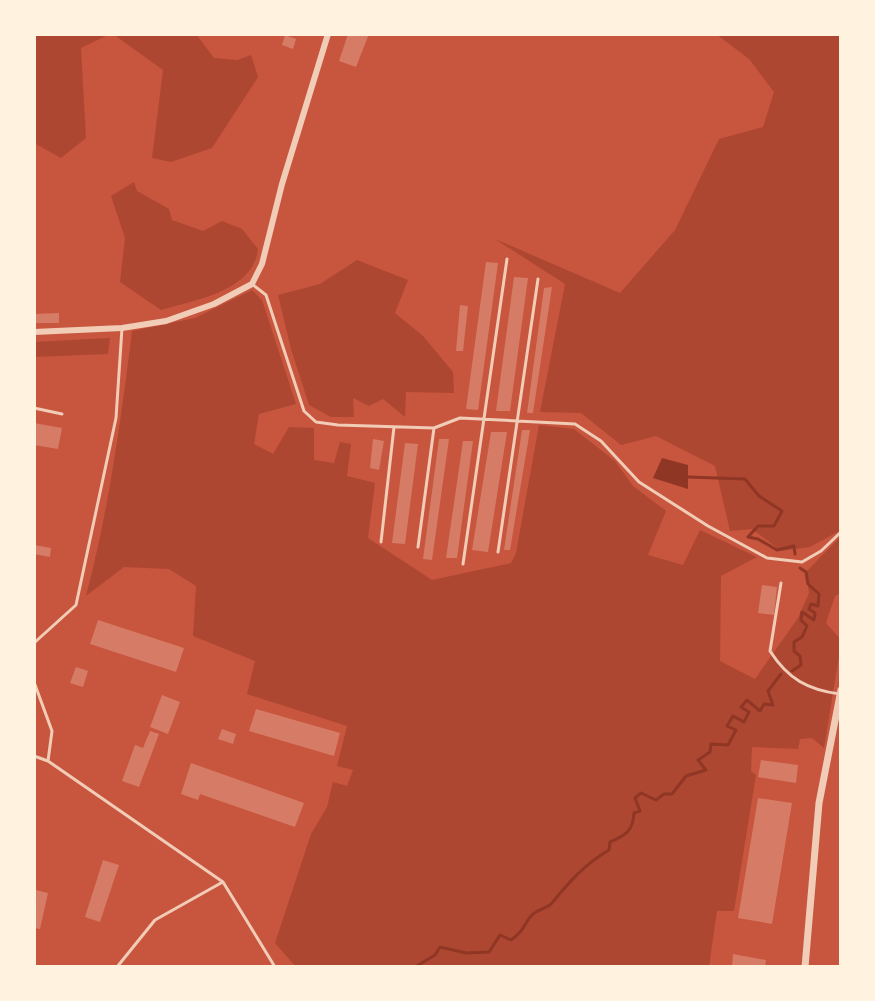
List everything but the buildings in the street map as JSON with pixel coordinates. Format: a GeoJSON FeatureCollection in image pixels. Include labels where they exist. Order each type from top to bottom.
{"type":"FeatureCollection","features":[{"type":"Feature","properties":{"kind":"street"},"geometry":{"type":"LineString","coordinates":[[34,332],[122,328],[166,321],[214,304],[252,284],[262,264],[282,184],[328,34]]}},
{"type":"Feature","properties":{"kind":"street"},"geometry":{"type":"LineString","coordinates":[[805,967],[819,803],[841,692]]}},
{"type":"Feature","properties":{"kind":"lane"},"geometry":{"type":"LineString","coordinates":[[463,564],[507,259]]}},
{"type":"Feature","properties":{"kind":"lane"},"geometry":{"type":"LineString","coordinates":[[498,552],[538,279]]}},
{"type":"Feature","properties":{"kind":"lane"},"geometry":{"type":"LineString","coordinates":[[252,284],[266,295],[304,411],[316,422],[434,428],[460,418],[575,424],[601,441],[639,482],[708,526],[767,558],[802,562],[821,551],[841,532]]}},
{"type":"Feature","properties":{"kind":"lane"},"geometry":{"type":"LineString","coordinates":[[34,643],[76,605],[116,418],[122,328]]}},
{"type":"Feature","properties":{"kind":"lane"},"geometry":{"type":"LineString","coordinates":[[34,408],[62,414]]}},
{"type":"Feature","properties":{"kind":"lane"},"geometry":{"type":"LineString","coordinates":[[381,542],[394,427]]}},
{"type":"Feature","properties":{"kind":"lane"},"geometry":{"type":"LineString","coordinates":[[418,547],[434,428]]}},
{"type":"Feature","properties":{"kind":"lane"},"geometry":{"type":"LineString","coordinates":[[781,583],[770,651],[793,680],[807,687],[841,692]]}},
{"type":"Feature","properties":{"kind":"lane"},"geometry":{"type":"LineString","coordinates":[[34,682],[52,731],[48,761]]}},
{"type":"Feature","properties":{"kind":"lane"},"geometry":{"type":"LineString","coordinates":[[34,756],[48,761],[223,882],[275,967]]}},
{"type":"Feature","properties":{"kind":"lane"},"geometry":{"type":"LineString","coordinates":[[117,967],[155,920],[223,882]]}},
{"type":"Feature","properties":{"kind":"shaded area"},"geometry":{"type":"Polygon","coordinates":[[[34,34],[110,34],[81,48],[86,138],[61,158],[34,143],[34,34]]]}},
{"type":"Feature","properties":{"kind":"shaded area"},"geometry":{"type":"Polygon","coordinates":[[[113,34],[196,34],[214,58],[237,60],[251,55],[258,77],[212,148],[171,162],[152,158],[163,70],[113,34]]]}},
{"type":"Feature","properties":{"kind":"shaded area"},"geometry":{"type":"Polygon","coordinates":[[[716,34],[841,34],[841,530],[810,547],[781,551],[752,529],[730,531],[715,466],[656,436],[621,445],[581,413],[540,412],[565,284],[495,239],[620,293],[675,230],[719,139],[763,127],[774,92],[749,59],[716,34]]]}},
{"type":"Feature","properties":{"kind":"shaded area"},"geometry":{"type":"Polygon","coordinates":[[[134,182],[137,191],[169,209],[172,220],[203,231],[222,221],[242,229],[258,249],[246,275],[221,292],[161,310],[120,282],[125,238],[111,196],[134,182]]]}},
{"type":"Feature","properties":{"kind":"shaded area"},"geometry":{"type":"Polygon","coordinates":[[[357,260],[408,280],[395,313],[423,336],[453,372],[454,393],[406,392],[405,417],[383,399],[369,406],[353,398],[354,417],[331,417],[309,405],[278,295],[320,284],[357,260]]]}},
{"type":"Feature","properties":{"kind":"shaded area"},"geometry":{"type":"Polygon","coordinates":[[[252,290],[262,300],[296,404],[259,414],[254,444],[273,454],[289,427],[314,428],[314,460],[334,463],[340,442],[351,444],[347,476],[375,483],[368,538],[432,580],[511,563],[516,553],[539,425],[574,429],[615,461],[633,486],[666,511],[648,555],[683,565],[700,530],[757,557],[721,576],[720,661],[755,679],[798,618],[809,593],[806,572],[841,536],[841,593],[835,596],[826,623],[841,644],[824,748],[812,738],[800,739],[798,749],[752,747],[751,771],[756,775],[734,911],[717,911],[709,967],[296,967],[275,943],[311,834],[327,807],[333,782],[347,786],[353,770],[337,766],[347,726],[247,694],[255,661],[193,636],[196,586],[169,569],[124,567],[86,596],[108,497],[132,331],[195,318],[252,290]]]}},
{"type":"Feature","properties":{"kind":"shaded area"},"geometry":{"type":"Polygon","coordinates":[[[110,338],[108,354],[34,357],[34,342],[110,338]]]}},
{"type":"Feature","properties":{"kind":"shaded area"},"geometry":{"type":"Polygon","coordinates":[[[662,458],[688,465],[688,489],[653,478],[662,458]]]}},
{"type":"Feature","properties":{"kind":"waterway"},"geometry":{"type":"LineString","coordinates":[[688,477],[745,479],[759,496],[782,511],[774,526],[758,526],[748,537],[777,550],[794,546],[795,554]]}},
{"type":"Feature","properties":{"kind":"waterway"},"geometry":{"type":"LineString","coordinates":[[792,671],[801,665],[800,656],[794,651],[794,642],[802,637],[807,626],[801,620],[802,612],[814,620],[815,613],[809,609],[811,604],[818,606],[819,594],[808,584],[806,572],[800,568]]}},
{"type":"Feature","properties":{"kind":"waterway"},"geometry":{"type":"LineString","coordinates":[[415,967],[435,955],[440,947],[466,953],[489,952],[500,935],[511,940],[516,937],[533,914],[550,905],[578,874],[609,850],[610,842],[628,832],[634,813],[640,811],[635,798],[641,793],[656,800],[664,794],[672,794],[686,776],[706,770],[698,760],[710,752],[711,744],[728,745],[736,730],[727,726],[733,716],[744,722],[749,712],[741,707],[747,700],[760,711],[764,704],[773,705],[768,691],[781,674]]}}]}
